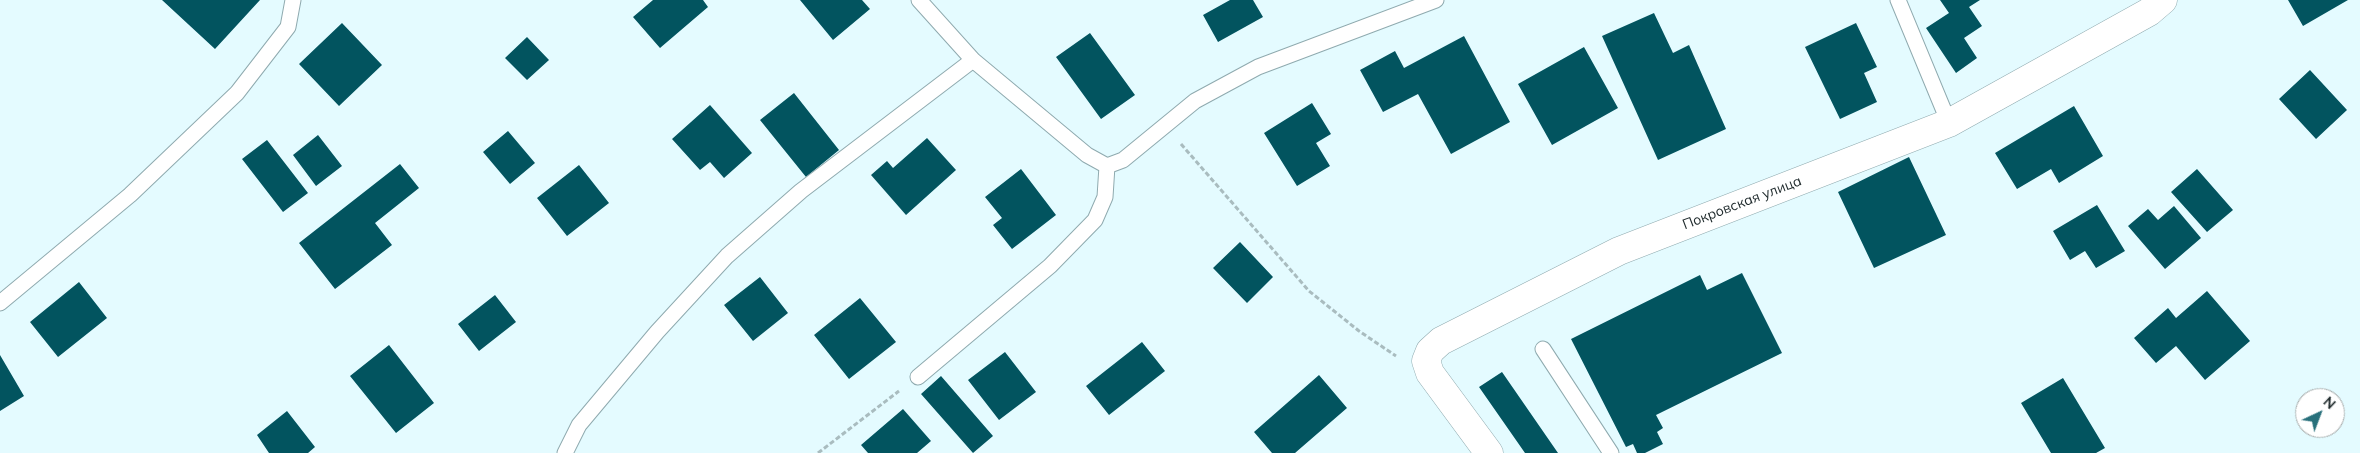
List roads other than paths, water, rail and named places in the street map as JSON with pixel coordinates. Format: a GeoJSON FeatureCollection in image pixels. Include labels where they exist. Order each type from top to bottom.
{"type":"FeatureCollection","features":[{"type":"Feature","properties":{"kind":"street","name":"Покровская улица"},"geometry":{"type":"LineString","coordinates":[[1489,453],[1430,373],[1426,361],[1430,351],[1441,341],[1619,251],[1949,123],[2149,12],[2163,0]]}},
{"type":"Feature","properties":{"kind":"lane"},"geometry":{"type":"LineString","coordinates":[[0,303],[130,196],[237,93],[288,27],[293,0]]}},
{"type":"Feature","properties":{"kind":"lane"},"geometry":{"type":"LineString","coordinates":[[919,0],[973,60],[1087,155],[1107,166],[1123,160],[1195,101],[1258,67],[1436,0]]}},
{"type":"Feature","properties":{"kind":"lane"},"geometry":{"type":"LineString","coordinates":[[1898,0],[1949,123]]}},
{"type":"Feature","properties":{"kind":"lane"},"geometry":{"type":"LineString","coordinates":[[565,453],[579,425],[657,332],[728,256],[801,191],[973,60]]}},
{"type":"Feature","properties":{"kind":"lane"},"geometry":{"type":"LineString","coordinates":[[918,377],[1050,266],[1095,220],[1105,197],[1107,166]]}},
{"type":"Feature","properties":{"kind":"lane"},"geometry":{"type":"LineString","coordinates":[[1543,349],[1611,453]]}}]}
